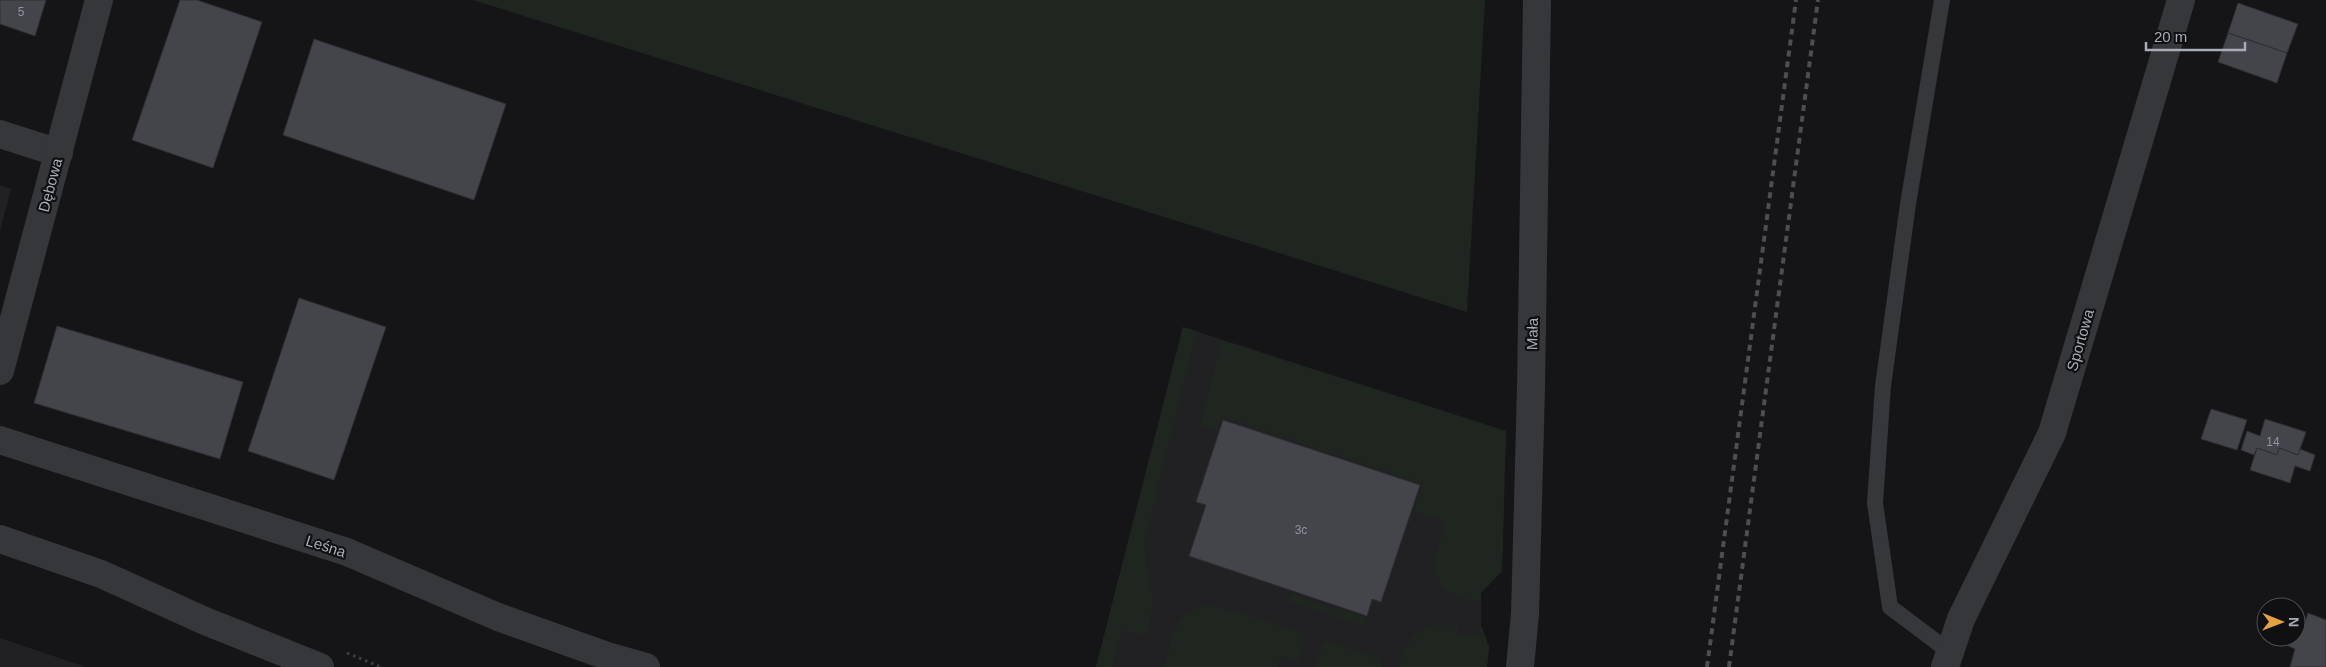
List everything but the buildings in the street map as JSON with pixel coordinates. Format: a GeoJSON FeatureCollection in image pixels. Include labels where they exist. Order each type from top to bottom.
{"type":"FeatureCollection","features":[{"type":"Feature","properties":{"kind":"street","name":"Dębowa"},"geometry":{"type":"LineString","coordinates":[[0,370],[99,0]]}},
{"type":"Feature","properties":{"kind":"street","name":"Mała"},"geometry":{"type":"LineString","coordinates":[[1520,667],[1525,614],[1537,0]]}},
{"type":"Feature","properties":{"kind":"street","name":"Sportowa"},"geometry":{"type":"LineString","coordinates":[[1948,659],[1961,619],[2052,433],[2181,0]]}},
{"type":"Feature","properties":{"kind":"street"},"geometry":{"type":"LineString","coordinates":[[0,134],[59,153]]}},
{"type":"Feature","properties":{"kind":"street","name":"Leśna"},"geometry":{"type":"LineString","coordinates":[[0,440],[347,552],[498,617],[607,656],[646,667]]}},
{"type":"Feature","properties":{"kind":"street"},"geometry":{"type":"LineString","coordinates":[[0,539],[101,574],[205,621],[320,667]]}},
{"type":"Feature","properties":{"kind":"lane"},"geometry":{"type":"LineString","coordinates":[[1942,0],[1908,204],[1883,386],[1875,504],[1890,606],[1948,659]]}},
{"type":"Feature","properties":{"kind":"shaded area"},"geometry":{"type":"Polygon","coordinates":[[[473,0],[1485,0],[1467,312],[473,0]]]}},
{"type":"Feature","properties":{"kind":"shaded area"},"geometry":{"type":"Polygon","coordinates":[[[0,185],[11,189],[0,231],[0,185]]]}},
{"type":"Feature","properties":{"kind":"shaded area"},"geometry":{"type":"Polygon","coordinates":[[[1183,327],[1506,431],[1502,571],[1481,593],[1481,625],[1489,647],[1487,667],[1096,667],[1183,327]]]}},
{"type":"Feature","properties":{"kind":"shaded area"},"geometry":{"type":"Polygon","coordinates":[[[1183,327],[1197,331],[1145,540],[1146,566],[1153,598],[1147,632],[1142,635],[1122,630],[1113,667],[1096,667],[1183,327]]]}},
{"type":"Feature","properties":{"kind":"shaded area"},"geometry":{"type":"Polygon","coordinates":[[[1221,340],[1506,431],[1502,571],[1481,593],[1481,601],[1464,599],[1449,592],[1439,580],[1436,573],[1435,558],[1446,522],[1414,511],[1422,484],[1222,417],[1217,431],[1202,426],[1201,421],[1221,340]]]}},
{"type":"Feature","properties":{"kind":"shaded area"},"geometry":{"type":"Polygon","coordinates":[[[1291,594],[1328,606],[1327,610],[1333,613],[1336,608],[1367,618],[1365,626],[1292,602],[1289,599],[1291,594]]]}},
{"type":"Feature","properties":{"kind":"shaded area"},"geometry":{"type":"Polygon","coordinates":[[[1208,605],[1218,606],[1301,632],[1305,639],[1298,662],[1282,656],[1278,667],[1164,667],[1176,627],[1187,613],[1208,605]]]}},
{"type":"Feature","properties":{"kind":"shaded area"},"geometry":{"type":"Polygon","coordinates":[[[1436,624],[1458,625],[1458,635],[1478,635],[1479,626],[1481,625],[1489,647],[1487,667],[1399,667],[1407,645],[1415,635],[1436,624]]]}},
{"type":"Feature","properties":{"kind":"shaded area"},"geometry":{"type":"Polygon","coordinates":[[[0,638],[86,667],[0,667],[0,638]]]}},
{"type":"Feature","properties":{"kind":"shaded area"},"geometry":{"type":"Polygon","coordinates":[[[1329,641],[1378,658],[1382,667],[1316,667],[1324,643],[1329,641]]]}},
{"type":"Feature","properties":{"kind":"railway"},"geometry":{"type":"LineString","coordinates":[[1707,667],[1796,0]]}},
{"type":"Feature","properties":{"kind":"railway"},"geometry":{"type":"LineString","coordinates":[[1729,667],[1818,0]]}}]}
